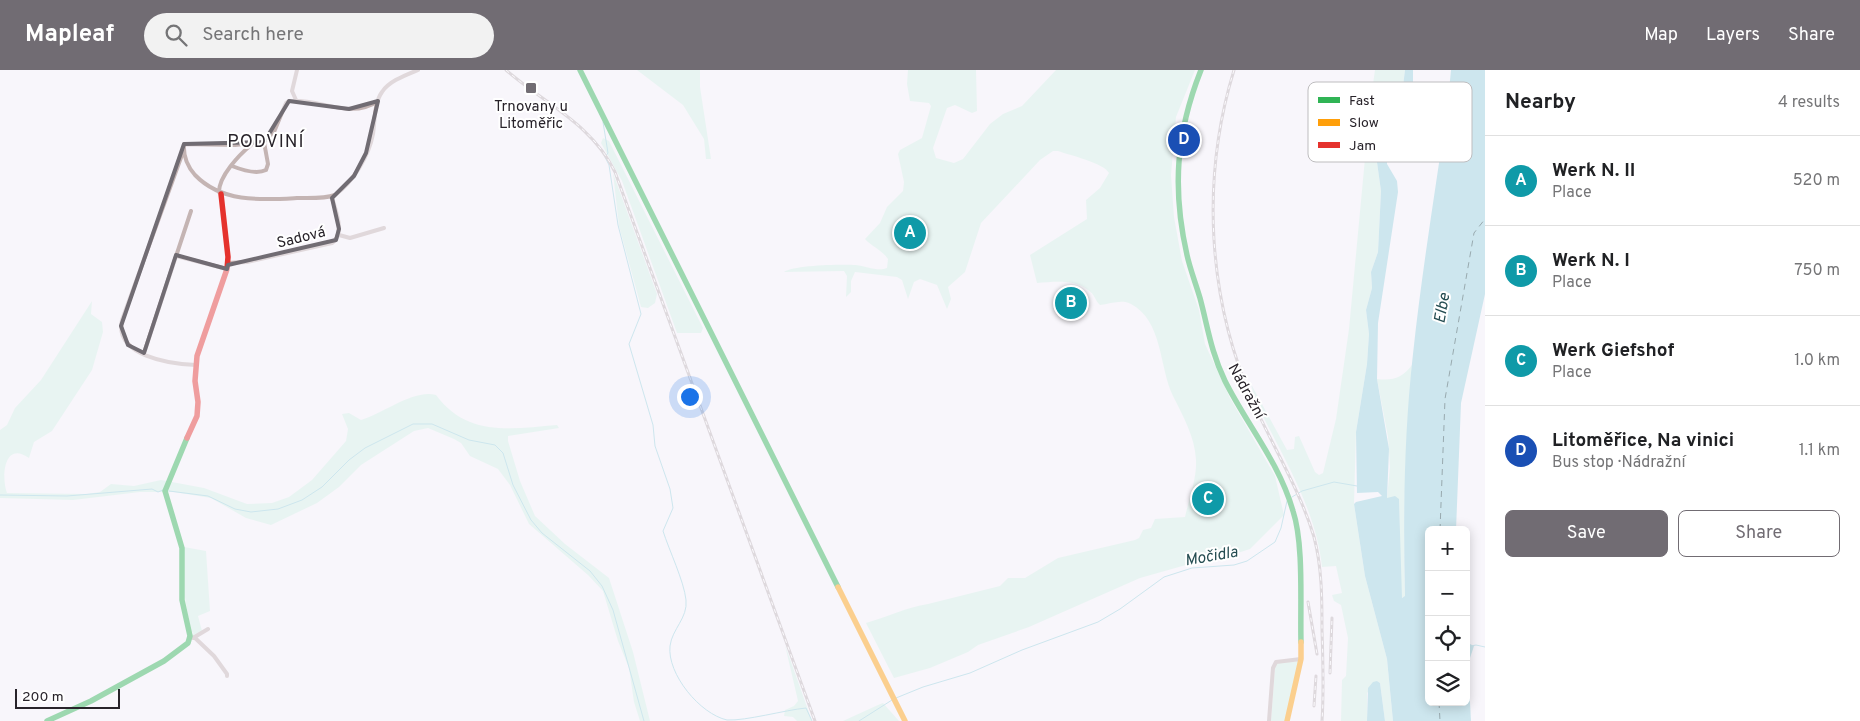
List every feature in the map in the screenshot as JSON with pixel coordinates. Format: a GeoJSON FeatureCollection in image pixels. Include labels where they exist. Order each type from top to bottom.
{"type":"FeatureCollection","features":[{"type":"Feature","properties":{"kind":"main road"},"geometry":{"type":"LineString","coordinates":[[580,70],[905,721]]}},
{"type":"Feature","properties":{"kind":"main road","name":"Nádražní"},"geometry":{"type":"LineString","coordinates":[[1201,70],[1184,115],[1179,160],[1179,206],[1187,255],[1213,354],[1226,382],[1278,469],[1290,497],[1298,536],[1301,659],[1287,721]]}},
{"type":"Feature","properties":{"kind":"main road"},"geometry":{"type":"LineString","coordinates":[[47,721],[91,701],[132,676],[164,661],[188,643],[190,636],[182,600],[182,548],[165,492],[197,416],[196,365],[228,266],[220,193]]}},
{"type":"Feature","properties":{"kind":"street"},"geometry":{"type":"LineString","coordinates":[[296,100],[292,91],[297,70]]}},
{"type":"Feature","properties":{"kind":"street"},"geometry":{"type":"LineString","coordinates":[[196,365],[164,362],[128,345],[123,339],[121,326],[183,152],[184,144],[251,145],[264,142],[274,132],[286,103],[296,100],[349,109],[371,106],[378,101],[388,85],[409,72],[418,70]]}},
{"type":"Feature","properties":{"kind":"street"},"geometry":{"type":"LineString","coordinates":[[183,152],[187,165],[195,174],[206,185],[220,193],[260,200],[332,196],[348,183],[366,153],[372,137],[378,101]]}},
{"type":"Feature","properties":{"kind":"street"},"geometry":{"type":"LineString","coordinates":[[232,166],[243,171],[262,172],[266,170],[268,164],[264,142]]}},
{"type":"Feature","properties":{"kind":"street"},"geometry":{"type":"LineString","coordinates":[[220,193],[219,187],[232,166],[251,145]]}},
{"type":"Feature","properties":{"kind":"street","name":"Sadová"},"geometry":{"type":"LineString","coordinates":[[228,266],[332,243],[339,235],[332,196]]}},
{"type":"Feature","properties":{"kind":"street"},"geometry":{"type":"LineString","coordinates":[[144,353],[191,211]]}},
{"type":"Feature","properties":{"kind":"street"},"geometry":{"type":"LineString","coordinates":[[339,235],[350,238],[384,228]]}},
{"type":"Feature","properties":{"kind":"street"},"geometry":{"type":"LineString","coordinates":[[176,256],[228,266]]}},
{"type":"Feature","properties":{"kind":"street"},"geometry":{"type":"LineString","coordinates":[[188,643],[208,629]]}},
{"type":"Feature","properties":{"kind":"street"},"geometry":{"type":"LineString","coordinates":[[194,637],[214,656],[227,676]]}},
{"type":"Feature","properties":{"kind":"street"},"geometry":{"type":"LineString","coordinates":[[1269,721],[1273,668],[1276,662],[1301,659]]}},
{"type":"Feature","properties":{"kind":"highlighted area"},"geometry":{"type":"Polygon","coordinates":[[[289,101],[349,109],[378,101],[366,153],[354,176],[332,198],[339,229],[336,240],[228,265],[227,269],[176,255],[144,353],[128,345],[121,326],[184,144],[264,142],[289,101]]]}},
{"type":"Feature","properties":{"kind":"green space"},"geometry":{"type":"Polygon","coordinates":[[[637,70],[700,70],[700,87],[711,159],[706,159],[704,139],[683,105],[637,70]]]}},
{"type":"Feature","properties":{"kind":"green space"},"geometry":{"type":"Polygon","coordinates":[[[908,70],[976,70],[977,111],[972,113],[955,105],[947,108],[933,148],[936,158],[954,163],[963,159],[990,124],[1003,114],[1022,106],[1056,70],[1195,70],[1176,117],[1171,175],[1174,217],[1182,261],[1199,310],[1205,344],[1230,398],[1275,476],[1284,515],[1250,549],[1210,562],[1186,565],[1140,578],[1029,627],[978,645],[968,652],[930,668],[894,678],[866,623],[912,607],[1000,586],[1008,578],[1025,578],[1058,558],[1135,540],[1139,538],[1143,530],[1151,528],[1155,519],[1185,517],[1196,467],[1191,435],[1168,384],[1159,346],[1149,321],[1131,304],[1116,302],[1100,305],[1094,295],[1077,284],[1064,282],[1037,283],[1030,255],[1087,219],[1086,200],[1100,188],[1109,173],[1100,166],[1058,151],[1053,151],[1040,160],[981,223],[965,272],[948,287],[951,299],[947,309],[937,285],[920,279],[914,282],[908,299],[902,280],[897,277],[855,272],[851,281],[851,292],[846,297],[847,276],[844,271],[784,272],[807,266],[829,265],[887,268],[888,259],[865,239],[880,223],[887,207],[903,191],[904,182],[898,154],[900,150],[922,138],[931,106],[929,103],[910,101],[907,84],[908,70]]]}},
{"type":"Feature","properties":{"kind":"green space"},"geometry":{"type":"Polygon","coordinates":[[[1375,70],[1405,70],[1404,82],[1373,82],[1375,70]]]}},
{"type":"Feature","properties":{"kind":"green space"},"geometry":{"type":"Polygon","coordinates":[[[603,138],[609,141],[703,328],[701,333],[677,333],[622,181],[601,143],[603,138]]]}},
{"type":"Feature","properties":{"kind":"green space"},"geometry":{"type":"Polygon","coordinates":[[[1365,162],[1377,162],[1381,191],[1378,252],[1371,272],[1372,288],[1366,310],[1369,334],[1367,364],[1356,432],[1354,504],[1365,576],[1387,659],[1393,721],[1385,721],[1380,683],[1377,681],[1367,693],[1367,721],[1341,721],[1342,680],[1346,676],[1348,638],[1341,605],[1334,601],[1332,595],[1342,593],[1336,566],[1322,567],[1313,523],[1305,502],[1255,400],[1251,384],[1287,450],[1294,449],[1295,437],[1299,436],[1315,472],[1319,475],[1323,473],[1336,419],[1349,329],[1365,162]]]}},
{"type":"Feature","properties":{"kind":"green space"},"geometry":{"type":"Polygon","coordinates":[[[613,173],[657,294],[655,303],[648,308],[641,307],[619,226],[613,173]]]}},
{"type":"Feature","properties":{"kind":"green space"},"geometry":{"type":"Polygon","coordinates":[[[92,301],[91,314],[102,322],[103,332],[92,370],[52,431],[34,442],[29,458],[21,454],[14,454],[9,457],[6,463],[4,478],[7,493],[87,494],[100,492],[111,484],[134,486],[161,480],[204,488],[247,504],[272,503],[289,497],[312,480],[346,441],[348,429],[342,414],[349,413],[361,420],[408,399],[427,394],[436,395],[448,409],[476,424],[507,428],[557,425],[559,428],[508,436],[520,481],[535,516],[565,544],[609,578],[633,652],[650,721],[640,721],[634,702],[629,668],[618,641],[603,591],[588,575],[529,524],[510,485],[498,469],[470,456],[461,443],[428,428],[414,431],[361,465],[339,487],[317,503],[271,525],[246,518],[211,498],[174,492],[140,492],[73,500],[0,498],[0,430],[7,425],[15,408],[41,380],[92,301]]]}},
{"type":"Feature","properties":{"kind":"green space"},"geometry":{"type":"Polygon","coordinates":[[[1412,365],[1405,481],[1405,597],[1401,598],[1399,499],[1387,498],[1390,467],[1388,437],[1377,379],[1397,378],[1412,365]]]}},
{"type":"Feature","properties":{"kind":"green space"},"geometry":{"type":"Polygon","coordinates":[[[184,547],[206,551],[210,611],[198,616],[202,631],[192,637],[194,633],[191,632],[185,598],[184,547]]]}},
{"type":"Feature","properties":{"kind":"green space"},"geometry":{"type":"Polygon","coordinates":[[[785,645],[812,721],[797,721],[793,717],[784,716],[785,710],[794,706],[798,701],[785,645]]]}},
{"type":"Feature","properties":{"kind":"green space"},"geometry":{"type":"Polygon","coordinates":[[[1299,661],[1285,721],[1271,721],[1277,663],[1299,661]]]}},
{"type":"Feature","properties":{"kind":"green space"},"geometry":{"type":"Polygon","coordinates":[[[883,703],[899,721],[843,721],[878,705],[883,703]]]}},
{"type":"Feature","properties":{"kind":"water"},"geometry":{"type":"Polygon","coordinates":[[[1405,70],[1413,70],[1413,82],[1404,82],[1405,70]]]}},
{"type":"Feature","properties":{"kind":"water","name":"Elbe"},"geometry":{"type":"Polygon","coordinates":[[[1451,70],[1485,70],[1485,294],[1461,403],[1456,526],[1425,526],[1425,706],[1470,706],[1470,702],[1471,721],[1393,721],[1387,659],[1365,576],[1354,504],[1382,496],[1378,492],[1357,493],[1356,432],[1367,364],[1369,334],[1366,310],[1372,288],[1371,272],[1378,252],[1381,191],[1377,162],[1387,162],[1397,181],[1398,192],[1378,323],[1377,379],[1389,449],[1387,498],[1395,496],[1399,499],[1402,598],[1405,596],[1405,475],[1410,384],[1439,162],[1472,162],[1472,82],[1450,82],[1451,70]]]}},
{"type":"Feature","properties":{"kind":"water"},"geometry":{"type":"Polygon","coordinates":[[[1470,644],[1474,646],[1470,658],[1470,644]]]}},
{"type":"Feature","properties":{"kind":"water"},"geometry":{"type":"Polygon","coordinates":[[[1377,681],[1380,683],[1385,721],[1367,721],[1368,688],[1373,682],[1377,681]]]}},
{"type":"Feature","properties":{"kind":"waterway"},"geometry":{"type":"LineString","coordinates":[[603,122],[608,153],[605,157],[609,165],[618,225],[641,314],[629,344],[653,425],[655,446],[670,489],[673,508],[663,531],[685,592],[685,612],[671,640],[670,646],[670,657],[674,669],[687,691],[696,701],[706,710],[727,720],[806,708],[812,721]]}},
{"type":"Feature","properties":{"kind":"waterway"},"geometry":{"type":"LineString","coordinates":[[169,491],[208,496],[235,509],[251,512],[278,509],[302,500],[322,487],[349,460],[365,448],[413,424],[432,424],[469,440],[495,445],[503,453],[513,485],[531,520],[542,533],[590,571],[602,586],[613,610],[644,721]]}},
{"type":"Feature","properties":{"kind":"waterway","name":"Močidla"},"geometry":{"type":"LineString","coordinates":[[1292,497],[1302,491],[1334,482],[1357,486]]}},
{"type":"Feature","properties":{"kind":"waterway"},"geometry":{"type":"LineString","coordinates":[[0,495],[67,496],[152,489],[158,492],[163,490]]}},
{"type":"Feature","properties":{"kind":"waterway","name":"Močidla"},"geometry":{"type":"LineString","coordinates":[[896,698],[923,687],[970,673],[1022,650],[1098,622],[1120,609],[1164,577],[1192,568],[1234,565],[1247,561],[1275,542],[1281,528],[1287,501]]}},
{"type":"Feature","properties":{"kind":"waterway"},"geometry":{"type":"LineString","coordinates":[[1471,646],[1485,647]]}},
{"type":"Feature","properties":{"kind":"waterway","name":"Močidla"},"geometry":{"type":"LineString","coordinates":[[859,721],[892,700]]}},
{"type":"Feature","properties":{"kind":"ferry route"},"geometry":{"type":"LineString","coordinates":[[1440,526],[1445,399],[1474,233],[1485,219]]}},
{"type":"Feature","properties":{"kind":"ferry route"},"geometry":{"type":"LineString","coordinates":[[1439,706],[1440,721]]}},
{"type":"Feature","properties":{"kind":"railway"},"geometry":{"type":"LineString","coordinates":[[506,70],[581,128],[605,155],[615,172],[815,721]]}},
{"type":"Feature","properties":{"kind":"railway"},"geometry":{"type":"LineString","coordinates":[[1234,70],[1223,111],[1213,195],[1214,238],[1218,280],[1226,321],[1238,362],[1253,402],[1294,485],[1314,537],[1319,560],[1322,595],[1322,721]]}},
{"type":"Feature","properties":{"kind":"railway"},"geometry":{"type":"LineString","coordinates":[[1308,602],[1317,654]]}},
{"type":"Feature","properties":{"kind":"railway"},"geometry":{"type":"LineString","coordinates":[[1330,673],[1332,618]]}},
{"type":"Feature","properties":{"kind":"railway"},"geometry":{"type":"LineString","coordinates":[[1314,706],[1316,676]]}},
{"type":"Feature","properties":{"kind":"traffic: fast"},"geometry":{"type":"LineString","coordinates":[[580,70],[838,587]]}},
{"type":"Feature","properties":{"kind":"traffic: fast"},"geometry":{"type":"LineString","coordinates":[[1201,70],[1186,116],[1179,161],[1178,184],[1182,231],[1188,260],[1220,370],[1280,476],[1293,511],[1299,540],[1301,642]]}},
{"type":"Feature","properties":{"kind":"traffic: fast"},"geometry":{"type":"LineString","coordinates":[[47,721],[91,701],[164,661],[188,643],[190,636],[182,600],[182,548],[165,491],[187,438]]}},
{"type":"Feature","properties":{"kind":"traffic: slow"},"geometry":{"type":"LineString","coordinates":[[838,587],[905,721]]}},
{"type":"Feature","properties":{"kind":"traffic: slow"},"geometry":{"type":"LineString","coordinates":[[1287,721],[1301,659],[1301,642]]}},
{"type":"Feature","properties":{"kind":"traffic: jam"},"geometry":{"type":"LineString","coordinates":[[187,438],[197,416],[198,402],[195,381],[197,356],[227,269],[228,257],[221,194]]}},
{"type":"Feature","properties":{"kind":"place","name":"Trnovany u Litoměřic"},"geometry":{"type":"Point","coordinates":[531,88]}},
{"type":"Feature","properties":{"kind":"place","name":"Litoměřice, Na vinici"},"geometry":{"type":"Point","coordinates":[1184,140]}},
{"type":"Feature","properties":{"kind":"place","name":"Werk N. II"},"geometry":{"type":"Point","coordinates":[910,233]}},
{"type":"Feature","properties":{"kind":"place","name":"Werk N. I"},"geometry":{"type":"Point","coordinates":[1071,303]}},
{"type":"Feature","properties":{"kind":"place","name":"Werk Giefshof"},"geometry":{"type":"Point","coordinates":[1208,499]}},
{"type":"Feature","properties":{"kind":"district","name":"PODVINÍ"},"geometry":{"type":"Point","coordinates":[266,141]}}]}
